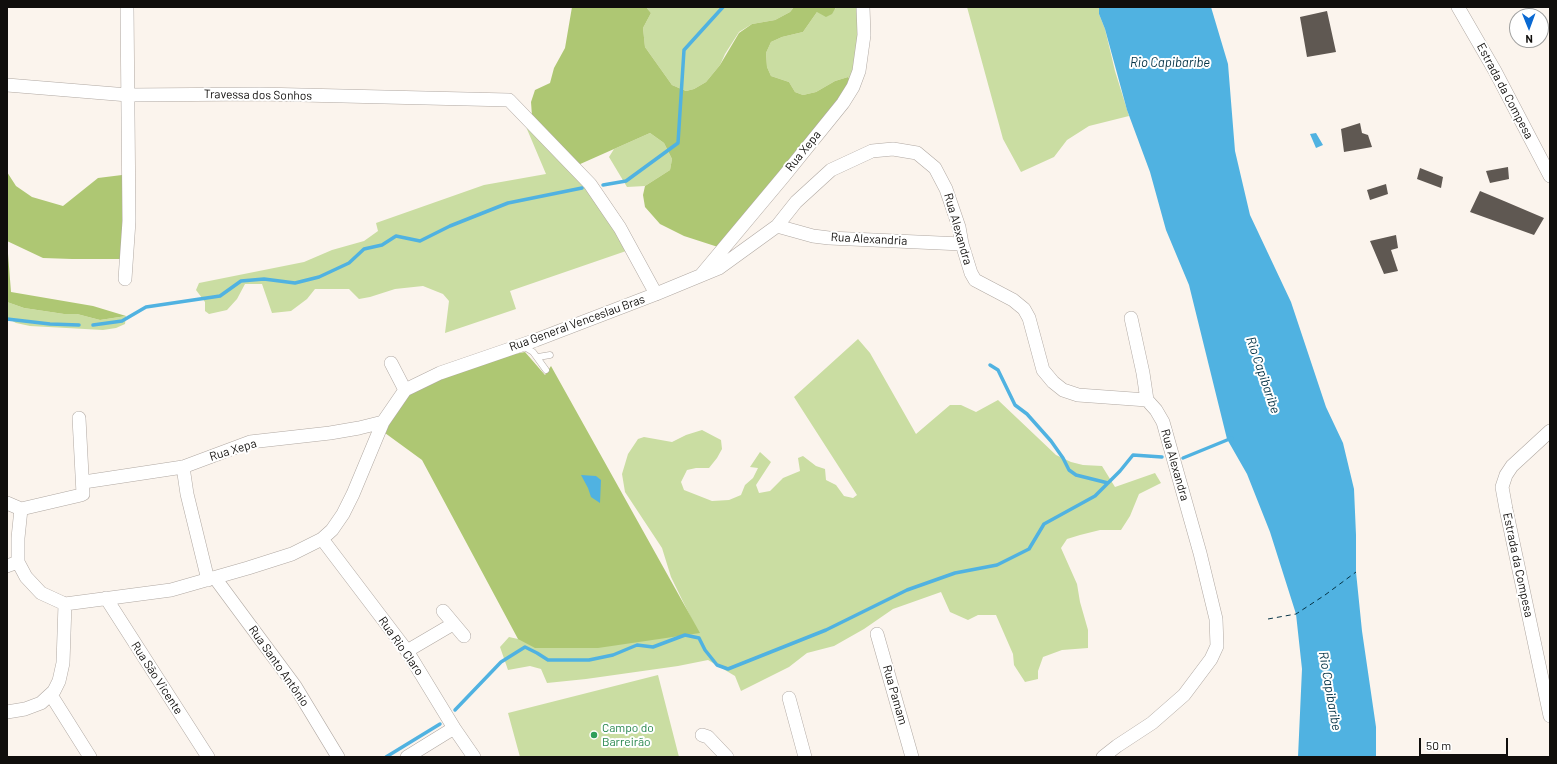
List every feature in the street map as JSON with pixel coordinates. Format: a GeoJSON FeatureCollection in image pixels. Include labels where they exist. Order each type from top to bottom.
{"type":"FeatureCollection","features":[{"type":"Feature","properties":{"kind":"street"},"geometry":{"type":"LineString","coordinates":[[125,279],[129,221],[128,7]]}},
{"type":"Feature","properties":{"kind":"street","name":"Rua Xepa"},"geometry":{"type":"LineString","coordinates":[[700,276],[789,170],[843,103],[853,87],[859,71],[864,35],[863,7]]}},
{"type":"Feature","properties":{"kind":"street","name":"Estrada da Compesa"},"geometry":{"type":"LineString","coordinates":[[1458,7],[1495,71],[1550,176]]}},
{"type":"Feature","properties":{"kind":"street","name":"Travessa dos Sonhos"},"geometry":{"type":"LineString","coordinates":[[7,85],[128,95],[260,94],[509,100],[590,184],[620,228],[656,294]]}},
{"type":"Feature","properties":{"kind":"street","name":"Rua Alexandra"},"geometry":{"type":"LineString","coordinates":[[777,226],[796,202],[831,170],[872,151],[893,149],[917,153],[935,168],[946,189],[959,227],[962,244],[971,273],[976,280],[1013,300],[1024,309],[1043,370],[1053,382],[1063,390],[1078,395],[1146,400],[1156,410],[1163,422],[1200,553],[1216,620],[1217,646],[1211,659],[1184,695],[1152,723],[1103,757]]}},
{"type":"Feature","properties":{"kind":"street","name":"Rua General Venceslau Bras"},"geometry":{"type":"LineString","coordinates":[[65,604],[171,590],[292,554],[322,539],[332,530],[343,514],[383,422],[405,390],[440,373],[656,294],[719,268],[777,226]]}},
{"type":"Feature","properties":{"kind":"street","name":"Rua Alexandria"},"geometry":{"type":"LineString","coordinates":[[777,226],[813,236],[829,238],[962,244]]}},
{"type":"Feature","properties":{"kind":"street"},"geometry":{"type":"LineString","coordinates":[[1131,318],[1143,373],[1146,400]]}},
{"type":"Feature","properties":{"kind":"street"},"geometry":{"type":"LineString","coordinates":[[391,363],[405,390]]}},
{"type":"Feature","properties":{"kind":"street"},"geometry":{"type":"LineString","coordinates":[[79,418],[84,487]]}},
{"type":"Feature","properties":{"kind":"street","name":"Rua Xepa"},"geometry":{"type":"LineString","coordinates":[[21,509],[81,496],[84,487],[182,467],[250,442],[330,433],[383,422]]}},
{"type":"Feature","properties":{"kind":"street","name":"Estrada da Compesa"},"geometry":{"type":"LineString","coordinates":[[1550,431],[1512,466],[1506,475],[1502,487],[1550,716]]}},
{"type":"Feature","properties":{"kind":"street"},"geometry":{"type":"LineString","coordinates":[[182,467],[187,494],[212,579]]}},
{"type":"Feature","properties":{"kind":"street"},"geometry":{"type":"LineString","coordinates":[[7,503],[21,509],[18,538],[13,564],[41,593],[65,604],[63,663],[59,682],[51,695],[41,703],[25,709],[7,712]]}},
{"type":"Feature","properties":{"kind":"street","name":"Rua Rio Claro"},"geometry":{"type":"LineString","coordinates":[[322,539],[407,651],[454,728],[474,757]]}},
{"type":"Feature","properties":{"kind":"street","name":"Rua Santo Antônio"},"geometry":{"type":"LineString","coordinates":[[212,579],[294,686],[338,757]]}},
{"type":"Feature","properties":{"kind":"street","name":"Rua São Vicente"},"geometry":{"type":"LineString","coordinates":[[106,598],[208,757]]}},
{"type":"Feature","properties":{"kind":"street"},"geometry":{"type":"LineString","coordinates":[[443,611],[464,636]]}},
{"type":"Feature","properties":{"kind":"street"},"geometry":{"type":"LineString","coordinates":[[407,651],[453,624]]}},
{"type":"Feature","properties":{"kind":"street","name":"Rua Pamam"},"geometry":{"type":"LineString","coordinates":[[877,634],[912,757]]}},
{"type":"Feature","properties":{"kind":"street"},"geometry":{"type":"LineString","coordinates":[[51,695],[90,757]]}},
{"type":"Feature","properties":{"kind":"street"},"geometry":{"type":"LineString","coordinates":[[789,698],[805,757]]}},
{"type":"Feature","properties":{"kind":"street"},"geometry":{"type":"LineString","coordinates":[[407,757],[454,728]]}},
{"type":"Feature","properties":{"kind":"street"},"geometry":{"type":"LineString","coordinates":[[702,735],[708,737],[727,757]]}},
{"type":"Feature","properties":{"kind":"lane"},"geometry":{"type":"LineString","coordinates":[[519,345],[527,348],[538,357],[546,370]]}},
{"type":"Feature","properties":{"kind":"lane"},"geometry":{"type":"LineString","coordinates":[[538,357],[550,355]]}},
{"type":"Feature","properties":{"kind":"green space"},"geometry":{"type":"Polygon","coordinates":[[[572,7],[646,7],[651,13],[643,28],[645,47],[672,85],[686,91],[694,89],[706,82],[720,65],[739,33],[752,24],[775,20],[790,12],[794,7],[836,7],[832,14],[826,17],[817,12],[803,32],[782,37],[771,42],[766,53],[767,67],[771,76],[789,82],[795,92],[803,95],[816,92],[835,81],[848,77],[851,81],[847,89],[718,247],[684,236],[660,224],[645,207],[643,195],[645,186],[670,170],[672,159],[664,143],[650,133],[578,165],[532,116],[531,102],[535,90],[550,83],[554,68],[565,48],[572,7]]]}},
{"type":"Feature","properties":{"kind":"green space"},"geometry":{"type":"Polygon","coordinates":[[[646,7],[794,7],[790,12],[775,20],[752,24],[739,32],[720,65],[706,82],[694,89],[686,91],[672,85],[645,47],[643,28],[651,13],[646,7]]]}},
{"type":"Feature","properties":{"kind":"green space"},"geometry":{"type":"Polygon","coordinates":[[[836,7],[859,7],[860,29],[851,81],[848,77],[835,81],[816,92],[803,95],[795,92],[789,82],[771,76],[767,67],[766,53],[771,42],[782,37],[803,32],[817,12],[835,9],[836,7]]]}},
{"type":"Feature","properties":{"kind":"green space"},"geometry":{"type":"Polygon","coordinates":[[[967,7],[1099,7],[1099,14],[1105,29],[1115,71],[1129,116],[1089,126],[1067,140],[1054,157],[1021,172],[1003,139],[967,7]]]}},
{"type":"Feature","properties":{"kind":"green space"},"geometry":{"type":"Polygon","coordinates":[[[524,122],[574,172],[629,250],[510,291],[516,309],[445,333],[449,301],[443,294],[423,286],[395,289],[359,299],[349,289],[315,289],[307,299],[291,311],[272,313],[262,284],[245,284],[237,299],[227,310],[209,314],[205,311],[205,302],[196,290],[199,283],[304,262],[332,250],[364,241],[378,231],[376,223],[484,185],[546,174],[524,122]]]}},
{"type":"Feature","properties":{"kind":"green space"},"geometry":{"type":"Polygon","coordinates":[[[650,133],[664,143],[672,159],[670,170],[645,186],[627,187],[609,157],[614,149],[650,133]]]}},
{"type":"Feature","properties":{"kind":"green space"},"geometry":{"type":"Polygon","coordinates":[[[7,172],[16,186],[32,197],[63,206],[98,178],[122,175],[122,259],[43,258],[7,241],[7,172]]]}},
{"type":"Feature","properties":{"kind":"green space"},"geometry":{"type":"Polygon","coordinates":[[[7,241],[11,292],[93,306],[126,316],[100,320],[77,314],[64,314],[24,308],[7,302],[7,241]]]}},
{"type":"Feature","properties":{"kind":"green space"},"geometry":{"type":"Polygon","coordinates":[[[7,302],[24,308],[64,314],[77,314],[100,320],[126,316],[125,324],[116,328],[103,330],[30,326],[16,323],[7,318],[7,302]]]}},
{"type":"Feature","properties":{"kind":"green space"},"geometry":{"type":"Polygon","coordinates":[[[858,339],[870,353],[916,434],[950,405],[961,405],[976,412],[998,400],[1056,455],[1071,462],[1083,465],[1102,466],[1115,487],[1155,473],[1161,483],[1139,494],[1130,516],[1121,530],[1100,530],[1080,535],[1067,539],[1061,548],[1077,584],[1080,602],[1088,630],[1088,648],[1062,650],[1043,657],[1038,671],[1038,679],[1025,682],[1014,665],[1013,654],[996,615],[978,615],[968,620],[950,612],[941,592],[893,609],[864,629],[834,646],[807,653],[789,667],[741,691],[735,676],[708,660],[678,666],[547,683],[541,669],[530,666],[508,670],[500,647],[509,637],[518,639],[693,622],[671,577],[662,548],[625,492],[622,474],[628,454],[638,439],[644,437],[672,442],[686,435],[702,430],[721,440],[722,449],[709,468],[687,470],[681,482],[684,490],[712,501],[729,500],[741,495],[745,485],[753,478],[758,468],[750,467],[760,452],[771,462],[756,485],[759,493],[770,491],[783,478],[800,471],[798,458],[803,456],[816,466],[825,469],[826,480],[836,485],[844,496],[853,498],[857,495],[794,397],[858,339]]]}},
{"type":"Feature","properties":{"kind":"green space"},"geometry":{"type":"Polygon","coordinates":[[[525,352],[545,375],[551,366],[700,633],[598,648],[535,648],[518,639],[422,460],[385,433],[392,415],[413,389],[503,356],[525,352]]]}},
{"type":"Feature","properties":{"kind":"green space","name":"Campo do Barreirão"},"geometry":{"type":"Polygon","coordinates":[[[658,675],[679,757],[520,757],[508,713],[658,675]]]}},
{"type":"Feature","properties":{"kind":"water","name":"Rio Capibaribe"},"geometry":{"type":"Polygon","coordinates":[[[1099,7],[1211,7],[1228,64],[1235,151],[1250,215],[1291,302],[1326,407],[1343,443],[1354,489],[1356,572],[1362,631],[1376,727],[1376,757],[1298,757],[1302,669],[1296,614],[1270,532],[1247,474],[1227,439],[1189,285],[1166,230],[1150,172],[1127,110],[1105,29],[1099,14],[1099,7]]]}},
{"type":"Feature","properties":{"kind":"water"},"geometry":{"type":"Polygon","coordinates":[[[1316,133],[1323,145],[1316,148],[1310,134],[1316,133]]]}},
{"type":"Feature","properties":{"kind":"water"},"geometry":{"type":"Polygon","coordinates":[[[581,475],[596,476],[601,480],[600,503],[591,497],[581,475]]]}},
{"type":"Feature","properties":{"kind":"building"},"geometry":{"type":"Polygon","coordinates":[[[1327,11],[1336,52],[1307,57],[1300,17],[1327,11]]]}},
{"type":"Feature","properties":{"kind":"building"},"geometry":{"type":"Polygon","coordinates":[[[1360,123],[1362,133],[1368,135],[1372,147],[1344,152],[1341,129],[1360,123]]]}},
{"type":"Feature","properties":{"kind":"building"},"geometry":{"type":"Polygon","coordinates":[[[1508,167],[1509,179],[1490,183],[1486,171],[1508,167]]]}},
{"type":"Feature","properties":{"kind":"building"},"geometry":{"type":"Polygon","coordinates":[[[1420,168],[1443,177],[1441,188],[1417,179],[1420,168]]]}},
{"type":"Feature","properties":{"kind":"building"},"geometry":{"type":"Polygon","coordinates":[[[1386,184],[1388,194],[1370,200],[1367,190],[1386,184]]]}},
{"type":"Feature","properties":{"kind":"building"},"geometry":{"type":"Polygon","coordinates":[[[1480,191],[1544,218],[1534,235],[1470,212],[1480,191]]]}},
{"type":"Feature","properties":{"kind":"building"},"geometry":{"type":"Polygon","coordinates":[[[1396,235],[1398,248],[1391,250],[1398,271],[1384,274],[1370,241],[1396,235]]]}},
{"type":"Feature","properties":{"kind":"waterway"},"geometry":{"type":"LineString","coordinates":[[603,185],[626,181],[678,143],[684,50],[723,7]]}},
{"type":"Feature","properties":{"kind":"waterway"},"geometry":{"type":"LineString","coordinates":[[93,325],[122,321],[146,307],[220,296],[241,281],[264,279],[295,283],[319,277],[349,263],[364,249],[382,245],[396,236],[420,241],[450,226],[508,203],[582,188]]}},
{"type":"Feature","properties":{"kind":"waterway"},"geometry":{"type":"LineString","coordinates":[[7,319],[50,324],[79,325]]}},
{"type":"Feature","properties":{"kind":"waterway"},"geometry":{"type":"LineString","coordinates":[[990,365],[998,370],[1015,405],[1027,414],[1051,441],[1063,458],[1069,470],[1076,475],[1108,483]]}},
{"type":"Feature","properties":{"kind":"waterway"},"geometry":{"type":"LineString","coordinates":[[1183,458],[1232,438]]}},
{"type":"Feature","properties":{"kind":"waterway"},"geometry":{"type":"LineString","coordinates":[[455,710],[501,662],[525,647],[548,660],[589,660],[613,655],[637,645],[653,647],[685,635],[699,638],[705,650],[717,665],[728,669],[826,630],[907,590],[955,573],[997,565],[1029,549],[1044,524],[1095,496],[1120,471],[1133,455],[1162,457]]}},
{"type":"Feature","properties":{"kind":"waterway"},"geometry":{"type":"LineString","coordinates":[[386,757],[440,724]]}},
{"type":"Feature","properties":{"kind":"ferry route"},"geometry":{"type":"LineString","coordinates":[[1268,619],[1296,614],[1356,572]]}},
{"type":"Feature","properties":{"kind":"place","name":"Campo do Barreirão"},"geometry":{"type":"Point","coordinates":[594,735]}}]}
